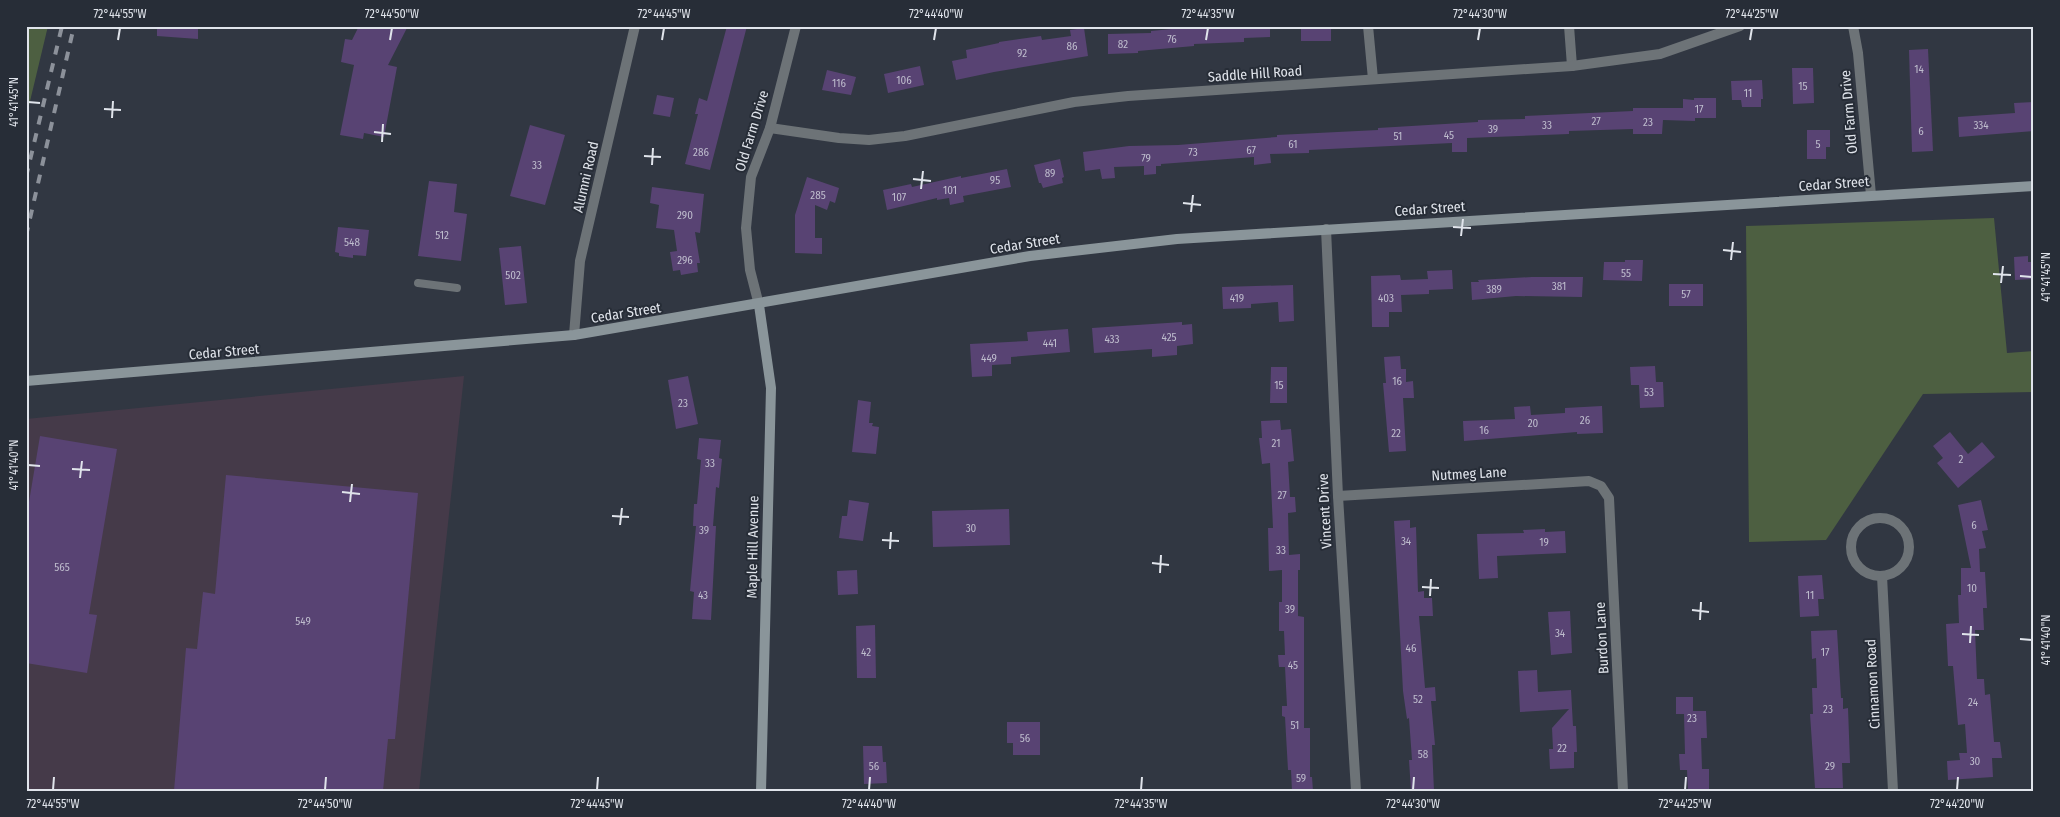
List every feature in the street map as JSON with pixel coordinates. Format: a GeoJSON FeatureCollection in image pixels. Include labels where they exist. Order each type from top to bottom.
{"type":"FeatureCollection","features":[{"type":"Feature","properties":{"kind":"main road","name":"Cedar Street"},"geometry":{"type":"LineString","coordinates":[[26,381],[574,335],[759,305],[1030,256],[1177,239],[2034,186]]}},
{"type":"Feature","properties":{"kind":"main road","name":"Maple Hill Avenue"},"geometry":{"type":"LineString","coordinates":[[759,305],[771,388],[761,791]]}},
{"type":"Feature","properties":{"kind":"street","name":"Alumni Road"},"geometry":{"type":"LineString","coordinates":[[574,335],[580,261],[635,26]]}},
{"type":"Feature","properties":{"kind":"street","name":"Old Farm Drive"},"geometry":{"type":"LineString","coordinates":[[759,305],[750,270],[746,228],[751,177],[770,128],[796,26]]}},
{"type":"Feature","properties":{"kind":"street"},"geometry":{"type":"LineString","coordinates":[[1368,26],[1373,79]]}},
{"type":"Feature","properties":{"kind":"street"},"geometry":{"type":"LineString","coordinates":[[1569,26],[1572,66]]}},
{"type":"Feature","properties":{"kind":"street","name":"Saddle Hill Road"},"geometry":{"type":"LineString","coordinates":[[770,128],[839,138],[869,140],[905,136],[1074,102],[1128,96],[1572,66],[1660,54],[1740,26]]}},
{"type":"Feature","properties":{"kind":"street","name":"Old Farm Drive"},"geometry":{"type":"LineString","coordinates":[[1854,26],[1871,195]]}},
{"type":"Feature","properties":{"kind":"street","name":"Vincent Drive"},"geometry":{"type":"LineString","coordinates":[[1326,229],[1338,496],[1356,791]]}},
{"type":"Feature","properties":{"kind":"street","name":"Nutmeg Lane"},"geometry":{"type":"LineString","coordinates":[[1338,496],[1589,481],[1600,486]]}},
{"type":"Feature","properties":{"kind":"street","name":"Burdon Lane"},"geometry":{"type":"LineString","coordinates":[[1600,486],[1608,498],[1623,791]]}},
{"type":"Feature","properties":{"kind":"street"},"geometry":{"type":"LineString","coordinates":[[1879,518],[1896,523],[1908,537],[1909,546],[1904,563],[1898,570],[1882,576],[1863,570],[1856,562],[1852,553],[1852,543],[1855,534],[1861,526],[1869,520],[1879,518]]}},
{"type":"Feature","properties":{"kind":"street","name":"Cinnamon Road"},"geometry":{"type":"LineString","coordinates":[[1882,576],[1893,791]]}},
{"type":"Feature","properties":{"kind":"lane"},"geometry":{"type":"LineString","coordinates":[[418,284],[457,288]]}},
{"type":"Feature","properties":{"kind":"shaded area"},"geometry":{"type":"Polygon","coordinates":[[[464,376],[419,791],[26,791],[26,419],[464,376]]]}},
{"type":"Feature","properties":{"kind":"green space"},"geometry":{"type":"Polygon","coordinates":[[[26,26],[48,26],[26,118],[26,26]]]}},
{"type":"Feature","properties":{"kind":"green space"},"geometry":{"type":"Polygon","coordinates":[[[1994,218],[2007,353],[2034,351],[2034,392],[1923,394],[1826,540],[1749,542],[1746,226],[1994,218]]]}},
{"type":"Feature","properties":{"kind":"building"},"geometry":{"type":"Polygon","coordinates":[[[157,26],[198,26],[198,39],[157,36],[157,26]]]}},
{"type":"Feature","properties":{"kind":"building"},"geometry":{"type":"Polygon","coordinates":[[[359,26],[408,26],[388,65],[397,67],[384,137],[364,133],[363,139],[340,135],[354,65],[341,62],[345,39],[352,40],[359,26]]]}},
{"type":"Feature","properties":{"kind":"building"},"geometry":{"type":"Polygon","coordinates":[[[727,26],[747,26],[710,170],[685,164],[698,114],[695,114],[699,98],[707,101],[727,26]]]}},
{"type":"Feature","properties":{"kind":"building"},"geometry":{"type":"Polygon","coordinates":[[[1203,26],[1270,26],[1270,37],[1244,38],[1244,42],[1194,44],[1194,46],[1138,51],[1138,53],[1108,54],[1108,34],[1151,33],[1151,31],[1203,26]]]}},
{"type":"Feature","properties":{"kind":"building"},"geometry":{"type":"Polygon","coordinates":[[[1301,26],[1331,26],[1331,41],[1301,41],[1301,26]]]}},
{"type":"Feature","properties":{"kind":"building"},"geometry":{"type":"Polygon","coordinates":[[[1084,28],[1088,56],[956,80],[952,61],[967,58],[966,50],[999,42],[1041,36],[1042,40],[1071,36],[1070,30],[1084,28]]]}},
{"type":"Feature","properties":{"kind":"building"},"geometry":{"type":"Polygon","coordinates":[[[1928,49],[1933,151],[1912,152],[1909,50],[1928,49]]]}},
{"type":"Feature","properties":{"kind":"building"},"geometry":{"type":"Polygon","coordinates":[[[920,66],[924,85],[888,93],[884,74],[920,66]]]}},
{"type":"Feature","properties":{"kind":"building"},"geometry":{"type":"Polygon","coordinates":[[[1792,68],[1813,68],[1814,103],[1793,104],[1792,68]]]}},
{"type":"Feature","properties":{"kind":"building"},"geometry":{"type":"Polygon","coordinates":[[[827,70],[856,77],[851,95],[822,90],[827,70]]]}},
{"type":"Feature","properties":{"kind":"building"},"geometry":{"type":"Polygon","coordinates":[[[1762,80],[1763,99],[1761,99],[1761,107],[1742,107],[1741,100],[1732,100],[1731,81],[1762,80]]]}},
{"type":"Feature","properties":{"kind":"building"},"geometry":{"type":"Polygon","coordinates":[[[657,95],[674,98],[670,117],[653,114],[657,95]]]}},
{"type":"Feature","properties":{"kind":"building"},"geometry":{"type":"Polygon","coordinates":[[[1694,98],[1716,98],[1716,118],[1695,118],[1695,121],[1663,120],[1662,134],[1633,134],[1633,129],[1569,131],[1569,134],[1467,138],[1467,152],[1452,152],[1452,143],[1309,150],[1309,153],[1270,154],[1271,163],[1254,165],[1254,157],[1161,164],[1161,166],[1156,166],[1156,174],[1144,175],[1144,166],[1114,167],[1115,178],[1102,179],[1100,169],[1085,171],[1083,152],[1129,146],[1178,145],[1277,137],[1277,135],[1378,130],[1378,128],[1478,122],[1478,120],[1525,119],[1525,116],[1633,111],[1633,108],[1683,108],[1683,99],[1694,100],[1694,98]]]}},
{"type":"Feature","properties":{"kind":"building"},"geometry":{"type":"Polygon","coordinates":[[[2034,102],[2034,131],[1959,137],[1958,117],[2015,113],[2014,103],[2034,102]]]}},
{"type":"Feature","properties":{"kind":"building"},"geometry":{"type":"Polygon","coordinates":[[[530,125],[565,135],[545,205],[510,196],[530,125]]]}},
{"type":"Feature","properties":{"kind":"building"},"geometry":{"type":"Polygon","coordinates":[[[1807,130],[1830,130],[1830,147],[1826,147],[1826,159],[1807,159],[1807,130]]]}},
{"type":"Feature","properties":{"kind":"building"},"geometry":{"type":"Polygon","coordinates":[[[1060,159],[1064,177],[1062,178],[1063,183],[1043,188],[1041,183],[1039,183],[1034,165],[1060,159]]]}},
{"type":"Feature","properties":{"kind":"building"},"geometry":{"type":"Polygon","coordinates":[[[1007,169],[1011,187],[963,196],[964,202],[950,205],[949,198],[937,200],[937,198],[887,210],[883,190],[911,184],[912,187],[961,176],[961,178],[1007,169]]]}},
{"type":"Feature","properties":{"kind":"building"},"geometry":{"type":"Polygon","coordinates":[[[807,177],[839,188],[835,203],[830,201],[827,210],[815,205],[815,238],[822,238],[822,254],[795,253],[795,215],[807,177]]]}},
{"type":"Feature","properties":{"kind":"building"},"geometry":{"type":"Polygon","coordinates":[[[429,181],[457,184],[454,212],[467,214],[461,261],[418,256],[429,181]]]}},
{"type":"Feature","properties":{"kind":"building"},"geometry":{"type":"Polygon","coordinates":[[[652,187],[704,194],[700,233],[695,232],[700,263],[697,263],[698,272],[681,275],[680,270],[673,271],[670,252],[677,251],[674,230],[656,228],[659,205],[650,203],[652,187]]]}},
{"type":"Feature","properties":{"kind":"building"},"geometry":{"type":"Polygon","coordinates":[[[338,227],[369,230],[366,256],[353,255],[353,258],[339,256],[339,253],[335,252],[338,227]]]}},
{"type":"Feature","properties":{"kind":"building"},"geometry":{"type":"Polygon","coordinates":[[[521,246],[527,303],[505,305],[499,248],[521,246]]]}},
{"type":"Feature","properties":{"kind":"building"},"geometry":{"type":"Polygon","coordinates":[[[2028,256],[2028,262],[2034,262],[2034,279],[2015,280],[2014,257],[2028,256]]]}},
{"type":"Feature","properties":{"kind":"building"},"geometry":{"type":"Polygon","coordinates":[[[1625,260],[1643,260],[1642,281],[1603,280],[1604,262],[1625,262],[1625,260]]]}},
{"type":"Feature","properties":{"kind":"building"},"geometry":{"type":"Polygon","coordinates":[[[1452,270],[1453,289],[1429,290],[1429,294],[1401,295],[1402,312],[1389,312],[1389,327],[1372,327],[1371,276],[1400,275],[1401,280],[1428,279],[1427,271],[1452,270]]]}},
{"type":"Feature","properties":{"kind":"building"},"geometry":{"type":"Polygon","coordinates":[[[1532,277],[1583,277],[1582,297],[1516,296],[1472,300],[1471,282],[1532,277]]]}},
{"type":"Feature","properties":{"kind":"building"},"geometry":{"type":"Polygon","coordinates":[[[1669,284],[1703,284],[1703,306],[1669,306],[1669,284]]]}},
{"type":"Feature","properties":{"kind":"building"},"geometry":{"type":"Polygon","coordinates":[[[1293,285],[1294,321],[1279,322],[1278,302],[1251,304],[1251,308],[1223,309],[1222,287],[1293,285]]]}},
{"type":"Feature","properties":{"kind":"building"},"geometry":{"type":"Polygon","coordinates":[[[1182,322],[1182,325],[1192,324],[1193,344],[1177,346],[1177,355],[1152,357],[1152,349],[1094,353],[1092,328],[1182,322]]]}},
{"type":"Feature","properties":{"kind":"building"},"geometry":{"type":"Polygon","coordinates":[[[1068,329],[1070,352],[1011,357],[1011,364],[992,365],[992,376],[972,377],[970,344],[1028,341],[1027,332],[1068,329]]]}},
{"type":"Feature","properties":{"kind":"building"},"geometry":{"type":"Polygon","coordinates":[[[1400,356],[1401,369],[1406,369],[1406,382],[1413,381],[1414,398],[1403,398],[1406,451],[1389,452],[1383,383],[1386,383],[1384,357],[1400,356]]]}},
{"type":"Feature","properties":{"kind":"building"},"geometry":{"type":"Polygon","coordinates":[[[1655,366],[1656,382],[1663,382],[1664,407],[1640,408],[1639,385],[1631,385],[1630,367],[1655,366]]]}},
{"type":"Feature","properties":{"kind":"building"},"geometry":{"type":"Polygon","coordinates":[[[1271,367],[1287,367],[1287,403],[1270,403],[1271,367]]]}},
{"type":"Feature","properties":{"kind":"building"},"geometry":{"type":"Polygon","coordinates":[[[688,376],[698,424],[676,429],[668,380],[688,376]]]}},
{"type":"Feature","properties":{"kind":"building"},"geometry":{"type":"Polygon","coordinates":[[[858,400],[871,402],[869,423],[873,423],[872,426],[879,427],[876,454],[852,452],[858,400]]]}},
{"type":"Feature","properties":{"kind":"building"},"geometry":{"type":"Polygon","coordinates":[[[1530,406],[1531,415],[1565,413],[1565,408],[1602,406],[1603,433],[1577,434],[1577,432],[1464,441],[1463,421],[1515,419],[1514,407],[1530,406]]]}},
{"type":"Feature","properties":{"kind":"building"},"geometry":{"type":"Polygon","coordinates":[[[1280,420],[1281,430],[1291,429],[1294,461],[1288,462],[1290,497],[1295,497],[1296,512],[1288,513],[1289,555],[1300,554],[1298,616],[1304,617],[1304,728],[1310,728],[1310,777],[1312,777],[1313,791],[1292,791],[1291,770],[1288,770],[1285,717],[1282,716],[1282,706],[1287,706],[1285,667],[1279,667],[1278,655],[1285,655],[1284,631],[1279,631],[1279,602],[1282,602],[1282,570],[1269,571],[1268,528],[1273,528],[1270,463],[1262,464],[1259,438],[1262,438],[1261,421],[1280,420]]]}},
{"type":"Feature","properties":{"kind":"building"},"geometry":{"type":"Polygon","coordinates":[[[1950,432],[1968,454],[1982,442],[1995,457],[1958,488],[1937,463],[1943,458],[1933,446],[1950,432]]]}},
{"type":"Feature","properties":{"kind":"building"},"geometry":{"type":"Polygon","coordinates":[[[40,436],[117,449],[89,614],[97,615],[87,673],[26,663],[26,520],[40,436]]]}},
{"type":"Feature","properties":{"kind":"building"},"geometry":{"type":"Polygon","coordinates":[[[699,438],[721,440],[719,458],[722,459],[719,488],[716,487],[713,526],[716,526],[711,620],[692,619],[694,592],[690,591],[696,526],[693,526],[694,504],[697,504],[701,460],[697,459],[699,438]]]}},
{"type":"Feature","properties":{"kind":"building"},"geometry":{"type":"Polygon","coordinates":[[[226,475],[418,493],[395,739],[388,739],[383,791],[174,791],[186,648],[197,649],[203,592],[215,594],[226,475]]]}},
{"type":"Feature","properties":{"kind":"building"},"geometry":{"type":"Polygon","coordinates":[[[849,500],[869,503],[863,541],[839,538],[842,516],[847,516],[849,500]]]}},
{"type":"Feature","properties":{"kind":"building"},"geometry":{"type":"Polygon","coordinates":[[[1981,500],[1988,530],[1982,531],[1986,548],[1979,549],[1980,572],[1985,572],[1987,608],[1983,608],[1984,630],[1975,630],[1977,679],[1984,679],[1985,695],[1990,694],[1994,742],[2000,742],[2002,758],[1992,758],[1993,777],[1948,780],[1947,761],[1960,760],[1959,753],[1967,753],[1965,724],[1958,725],[1953,666],[1948,666],[1946,624],[1959,623],[1958,595],[1961,595],[1961,568],[1971,568],[1958,505],[1981,500]]]}},
{"type":"Feature","properties":{"kind":"building"},"geometry":{"type":"Polygon","coordinates":[[[1009,509],[1010,545],[933,547],[932,511],[1009,509]]]}},
{"type":"Feature","properties":{"kind":"building"},"geometry":{"type":"Polygon","coordinates":[[[1410,520],[1410,528],[1416,527],[1418,592],[1424,591],[1424,598],[1432,598],[1433,616],[1419,616],[1425,688],[1435,687],[1436,701],[1431,701],[1435,745],[1432,745],[1434,791],[1411,791],[1409,760],[1412,760],[1409,718],[1407,719],[1403,691],[1394,521],[1410,520]]]}},
{"type":"Feature","properties":{"kind":"building"},"geometry":{"type":"Polygon","coordinates":[[[1545,529],[1545,532],[1565,531],[1566,553],[1497,556],[1498,578],[1479,579],[1477,534],[1524,533],[1523,530],[1545,529]]]}},
{"type":"Feature","properties":{"kind":"building"},"geometry":{"type":"Polygon","coordinates":[[[857,570],[858,594],[838,595],[837,571],[857,570]]]}},
{"type":"Feature","properties":{"kind":"building"},"geometry":{"type":"Polygon","coordinates":[[[1822,575],[1824,599],[1818,599],[1819,616],[1800,617],[1798,576],[1822,575]]]}},
{"type":"Feature","properties":{"kind":"building"},"geometry":{"type":"Polygon","coordinates":[[[1570,611],[1572,653],[1551,655],[1548,612],[1570,611]]]}},
{"type":"Feature","properties":{"kind":"building"},"geometry":{"type":"Polygon","coordinates":[[[875,625],[876,678],[857,678],[856,626],[875,625]]]}},
{"type":"Feature","properties":{"kind":"building"},"geometry":{"type":"Polygon","coordinates":[[[1837,630],[1841,698],[1843,698],[1843,709],[1848,708],[1850,763],[1842,763],[1843,788],[1815,788],[1810,714],[1813,714],[1812,688],[1817,688],[1816,658],[1812,659],[1811,631],[1837,630]]]}},
{"type":"Feature","properties":{"kind":"building"},"geometry":{"type":"Polygon","coordinates":[[[1537,670],[1538,692],[1571,690],[1573,726],[1576,726],[1577,752],[1574,752],[1574,768],[1550,769],[1549,749],[1553,749],[1552,728],[1569,709],[1520,712],[1518,671],[1537,670]]]}},
{"type":"Feature","properties":{"kind":"building"},"geometry":{"type":"Polygon","coordinates":[[[1676,697],[1693,697],[1693,711],[1706,711],[1707,738],[1701,738],[1702,769],[1709,769],[1709,791],[1688,791],[1687,770],[1680,770],[1679,754],[1685,754],[1684,714],[1676,714],[1676,697]]]}},
{"type":"Feature","properties":{"kind":"building"},"geometry":{"type":"Polygon","coordinates":[[[1007,722],[1040,722],[1040,755],[1013,755],[1013,743],[1007,743],[1007,722]]]}},
{"type":"Feature","properties":{"kind":"building"},"geometry":{"type":"Polygon","coordinates":[[[863,746],[882,746],[883,762],[886,762],[887,783],[864,784],[863,746]]]}},
{"type":"Feature","properties":{"kind":"railway"},"geometry":{"type":"LineString","coordinates":[[26,177],[62,26]]}},
{"type":"Feature","properties":{"kind":"railway"},"geometry":{"type":"LineString","coordinates":[[26,236],[74,26]]}}]}
